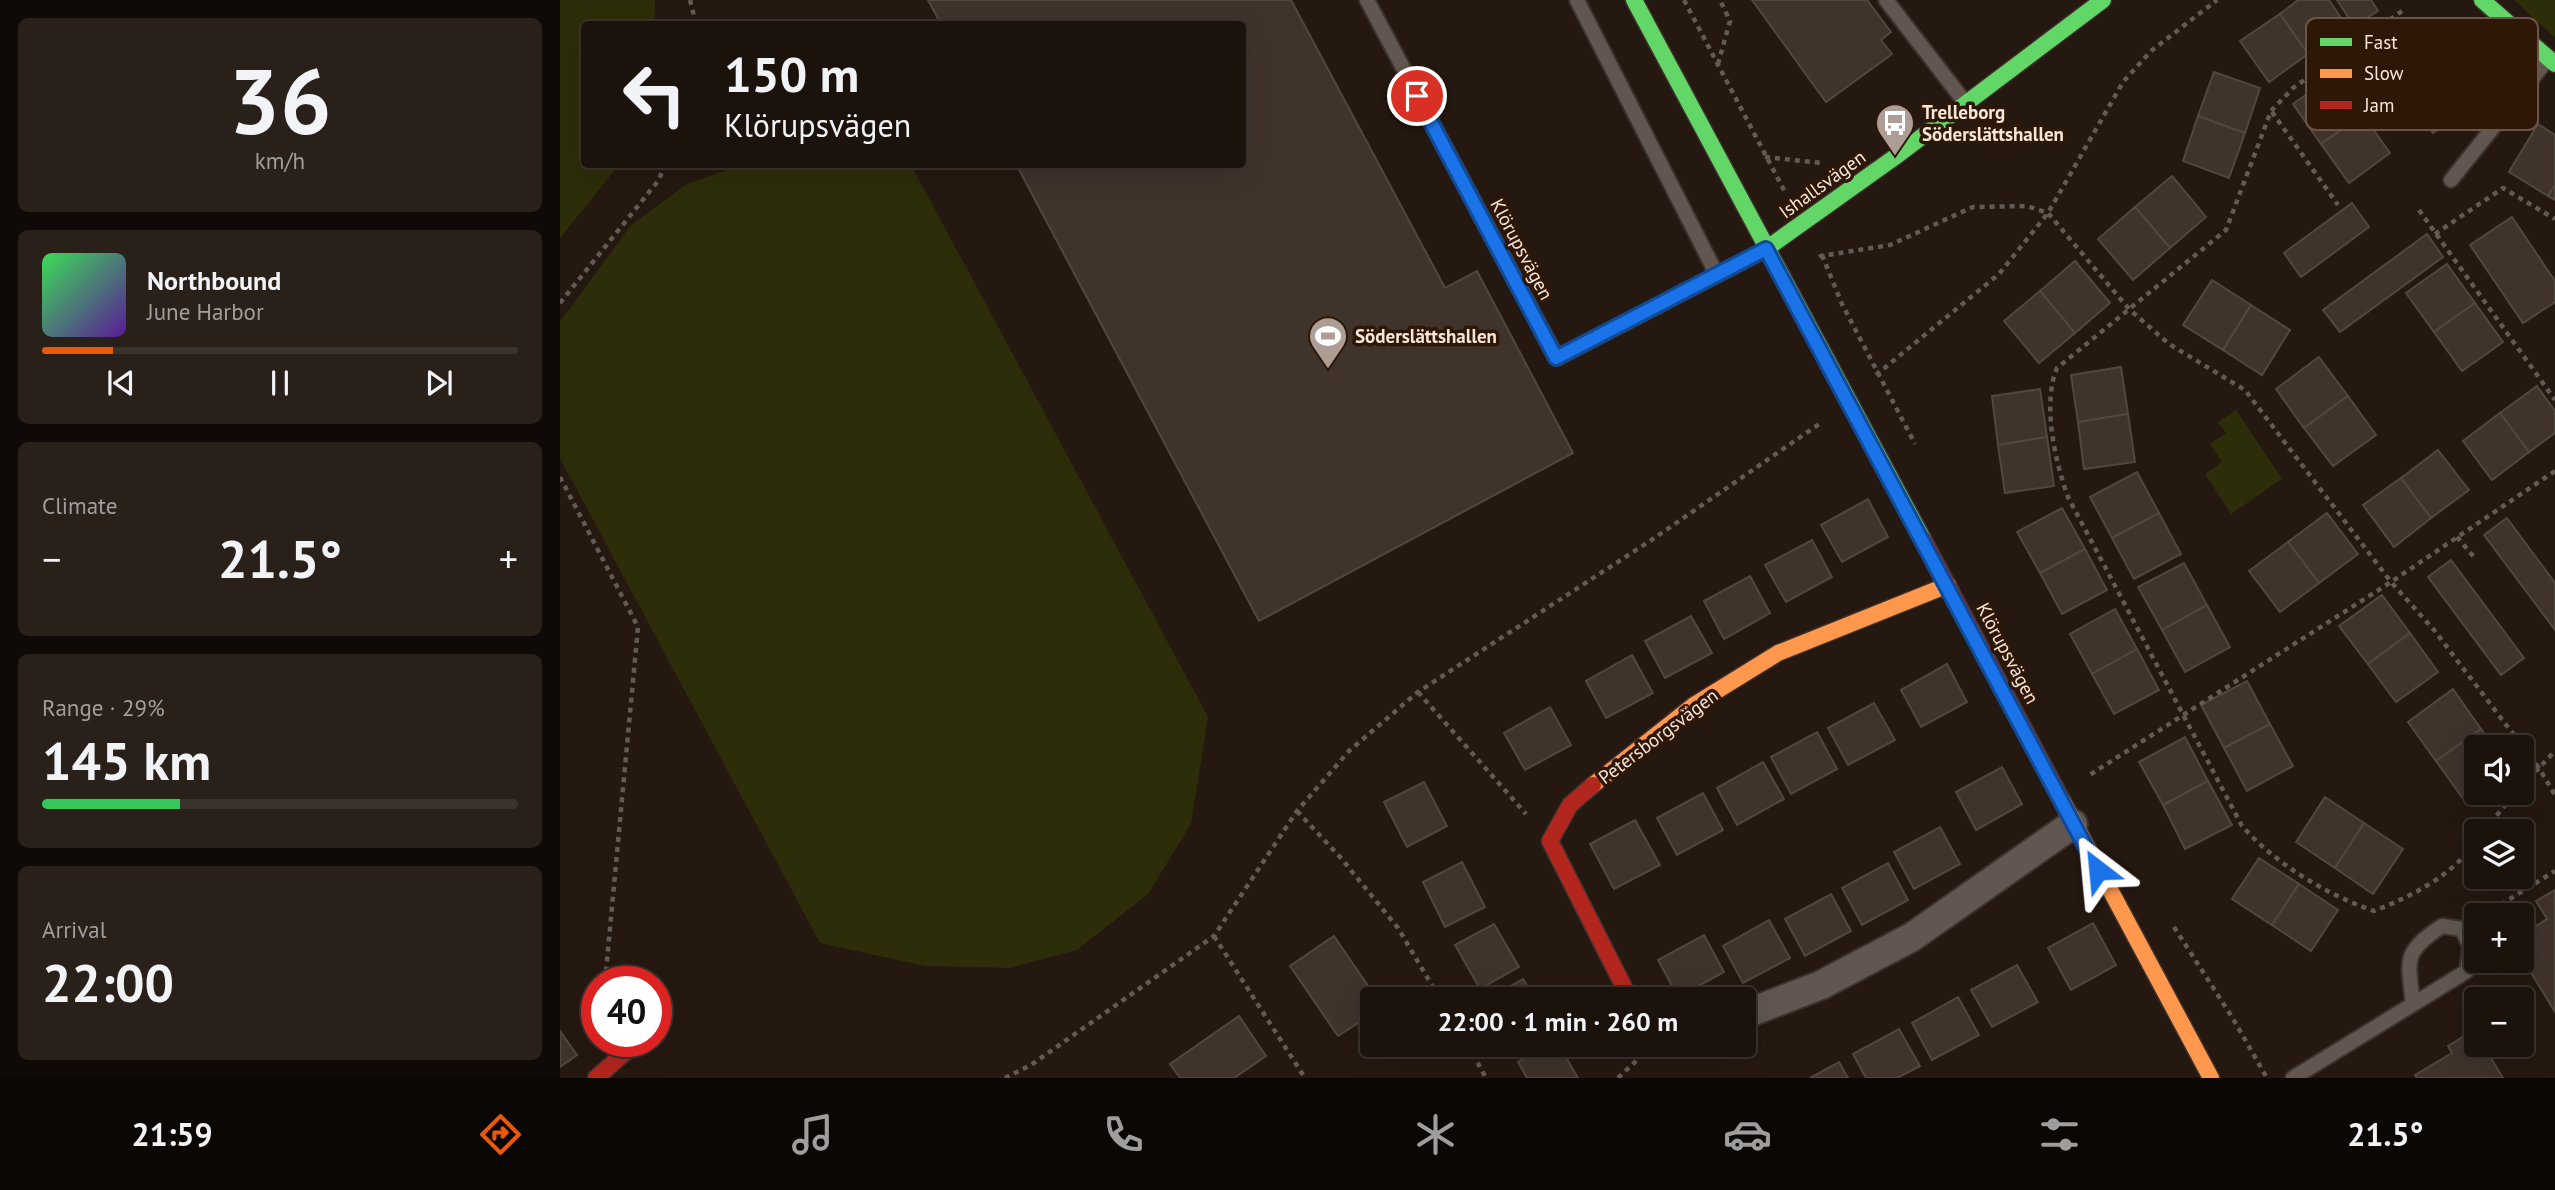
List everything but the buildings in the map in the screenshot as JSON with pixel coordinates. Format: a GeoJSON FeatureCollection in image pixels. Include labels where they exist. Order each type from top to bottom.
{"type":"FeatureCollection","features":[{"type":"Feature","properties":{"kind":"street","name":"Klörupsvägen"},"geometry":{"type":"LineString","coordinates":[[1634,0],[2211,1078]]}},
{"type":"Feature","properties":{"kind":"street","name":"Ishallsvägen"},"geometry":{"type":"LineString","coordinates":[[1766,249],[1876,171],[2103,0]]}},
{"type":"Feature","properties":{"kind":"street"},"geometry":{"type":"LineString","coordinates":[[2482,0],[2502,18]]}},
{"type":"Feature","properties":{"kind":"street","name":"Petersborgsvägen"},"geometry":{"type":"LineString","coordinates":[[1550,841],[1570,805],[1626,755],[1694,705],[1778,653],[1948,585]]}},
{"type":"Feature","properties":{"kind":"street"},"geometry":{"type":"LineString","coordinates":[[1756,1010],[1821,985],[1912,937],[2073,824]]}},
{"type":"Feature","properties":{"kind":"street"},"geometry":{"type":"LineString","coordinates":[[1550,841],[1624,987]]}},
{"type":"Feature","properties":{"kind":"street"},"geometry":{"type":"LineString","coordinates":[[596,1078],[620,1057]]}},
{"type":"Feature","properties":{"kind":"lane","name":"Klörupsvägen"},"geometry":{"type":"LineString","coordinates":[[1367,0],[1556,358],[1766,249]]}},
{"type":"Feature","properties":{"kind":"lane"},"geometry":{"type":"LineString","coordinates":[[1577,0],[1717,275]]}},
{"type":"Feature","properties":{"kind":"lane"},"geometry":{"type":"LineString","coordinates":[[1886,0],[1965,103]]}},
{"type":"Feature","properties":{"kind":"lane"},"geometry":{"type":"LineString","coordinates":[[2538,77],[2551,62]]}},
{"type":"Feature","properties":{"kind":"lane"},"geometry":{"type":"LineString","coordinates":[[2451,180],[2493,130]]}},
{"type":"Feature","properties":{"kind":"lane"},"geometry":{"type":"LineString","coordinates":[[2293,1078],[2467,971],[2470,947],[2462,929],[2442,926],[2415,945],[2408,964],[2413,1004]]}},
{"type":"Feature","properties":{"kind":"path"},"geometry":{"type":"LineString","coordinates":[[690,0],[695,21]]}},
{"type":"Feature","properties":{"kind":"path"},"geometry":{"type":"LineString","coordinates":[[1718,65],[1730,21],[1720,0]]}},
{"type":"Feature","properties":{"kind":"path"},"geometry":{"type":"LineString","coordinates":[[1004,1078],[1031,1065],[1214,936],[1297,811],[1349,751],[1418,692],[1630,554],[1848,403],[1879,371],[1999,274],[2048,213],[2123,82],[2151,51],[2217,0]]}},
{"type":"Feature","properties":{"kind":"path"},"geometry":{"type":"LineString","coordinates":[[2391,18],[2402,10]]}},
{"type":"Feature","properties":{"kind":"path"},"geometry":{"type":"LineString","coordinates":[[2306,79],[2271,111],[2226,230],[2057,368],[2049,386],[2057,467],[2068,497],[2242,826],[2262,848],[2341,900],[2374,911],[2416,895],[2464,858]]}},
{"type":"Feature","properties":{"kind":"path"},"geometry":{"type":"LineString","coordinates":[[2271,111],[2338,205]]}},
{"type":"Feature","properties":{"kind":"path"},"geometry":{"type":"LineString","coordinates":[[1726,174],[1766,157],[1821,164],[1829,162]]}},
{"type":"Feature","properties":{"kind":"path"},"geometry":{"type":"LineString","coordinates":[[560,303],[658,181],[664,168]]}},
{"type":"Feature","properties":{"kind":"path"},"geometry":{"type":"LineString","coordinates":[[2435,234],[2503,188],[2555,219]]}},
{"type":"Feature","properties":{"kind":"path"},"geometry":{"type":"LineString","coordinates":[[2419,210],[2555,400]]}},
{"type":"Feature","properties":{"kind":"path"},"geometry":{"type":"LineString","coordinates":[[2048,213],[2129,309],[2169,344],[2245,390],[2391,582],[2434,630],[2539,768],[2555,795]]}},
{"type":"Feature","properties":{"kind":"path"},"geometry":{"type":"LineString","coordinates":[[1821,256],[1842,304],[1916,445]]}},
{"type":"Feature","properties":{"kind":"path"},"geometry":{"type":"LineString","coordinates":[[2088,777],[2391,582],[2555,471]]}},
{"type":"Feature","properties":{"kind":"path"},"geometry":{"type":"LineString","coordinates":[[560,477],[638,627],[606,966]]}},
{"type":"Feature","properties":{"kind":"path"},"geometry":{"type":"LineString","coordinates":[[2457,537],[2474,557]]}},
{"type":"Feature","properties":{"kind":"path"},"geometry":{"type":"LineString","coordinates":[[1418,692],[1550,841]]}},
{"type":"Feature","properties":{"kind":"path"},"geometry":{"type":"LineString","coordinates":[[2534,773],[2555,751]]}},
{"type":"Feature","properties":{"kind":"path"},"geometry":{"type":"LineString","coordinates":[[2082,765],[2094,788]]}},
{"type":"Feature","properties":{"kind":"path"},"geometry":{"type":"LineString","coordinates":[[2494,819],[2505,805]]}},
{"type":"Feature","properties":{"kind":"path"},"geometry":{"type":"LineString","coordinates":[[1297,811],[1341,858],[1398,928],[1433,987]]}},
{"type":"Feature","properties":{"kind":"path"},"geometry":{"type":"LineString","coordinates":[[2503,903],[2555,871]]}},
{"type":"Feature","properties":{"kind":"path"},"geometry":{"type":"LineString","coordinates":[[2173,926],[2232,1017],[2267,1078]]}},
{"type":"Feature","properties":{"kind":"path"},"geometry":{"type":"LineString","coordinates":[[1214,936],[1306,1078]]}},
{"type":"Feature","properties":{"kind":"path"},"geometry":{"type":"LineString","coordinates":[[1475,1057],[1486,1078]]}},
{"type":"Feature","properties":{"kind":"path"},"geometry":{"type":"LineString","coordinates":[[1618,1078],[1640,1057]]}},
{"type":"Feature","properties":{"kind":"shaded area"},"geometry":{"type":"Polygon","coordinates":[[[560,0],[655,0],[654,21],[581,21],[581,168],[617,168],[560,238],[560,0]]]}},
{"type":"Feature","properties":{"kind":"shaded area"},"geometry":{"type":"Polygon","coordinates":[[[2514,0],[2555,0],[2555,38],[2538,22],[2538,18],[2533,18],[2514,0]]]}},
{"type":"Feature","properties":{"kind":"shaded area"},"geometry":{"type":"Polygon","coordinates":[[[732,168],[913,168],[1208,717],[1191,824],[1148,894],[1077,950],[1009,968],[925,966],[820,943],[560,458],[560,322],[631,225],[687,184],[732,168]]]}},
{"type":"Feature","properties":{"kind":"shaded area"},"geometry":{"type":"Polygon","coordinates":[[[2236,410],[2282,479],[2231,514],[2205,474],[2222,462],[2210,444],[2226,433],[2218,422],[2236,410]]]}},
{"type":"Feature","properties":{"kind":"traffic: fast"},"geometry":{"type":"LineString","coordinates":[[1634,0],[1923,539]]}},
{"type":"Feature","properties":{"kind":"traffic: fast"},"geometry":{"type":"LineString","coordinates":[[1766,249],[1895,157],[2103,0]]}},
{"type":"Feature","properties":{"kind":"traffic: fast"},"geometry":{"type":"LineString","coordinates":[[2482,0],[2503,18]]}},
{"type":"Feature","properties":{"kind":"traffic: fast"},"geometry":{"type":"LineString","coordinates":[[2538,49],[2555,64]]}},
{"type":"Feature","properties":{"kind":"traffic: slow"},"geometry":{"type":"LineString","coordinates":[[1593,785],[1694,705],[1778,653],[1948,585]]}},
{"type":"Feature","properties":{"kind":"traffic: slow"},"geometry":{"type":"LineString","coordinates":[[2062,800],[2211,1078]]}},
{"type":"Feature","properties":{"kind":"traffic: jam"},"geometry":{"type":"LineString","coordinates":[[1923,539],[2062,800]]}},
{"type":"Feature","properties":{"kind":"traffic: jam"},"geometry":{"type":"LineString","coordinates":[[1593,785],[1570,805],[1550,841],[1624,987]]}},
{"type":"Feature","properties":{"kind":"traffic: jam"},"geometry":{"type":"LineString","coordinates":[[596,1078],[620,1057]]}},
{"type":"Feature","properties":{"kind":"place","name":"Trelleborg Söderslättshallen"},"geometry":{"type":"Point","coordinates":[1895,157]}},
{"type":"Feature","properties":{"kind":"place","name":"Söderslättshallen"},"geometry":{"type":"Point","coordinates":[1328,370]}},
{"type":"Feature","properties":{"kind":"route"},"geometry":{"type":"LineString","coordinates":[[1417,96],[1556,358],[1766,249],[2098,870]]}}]}
